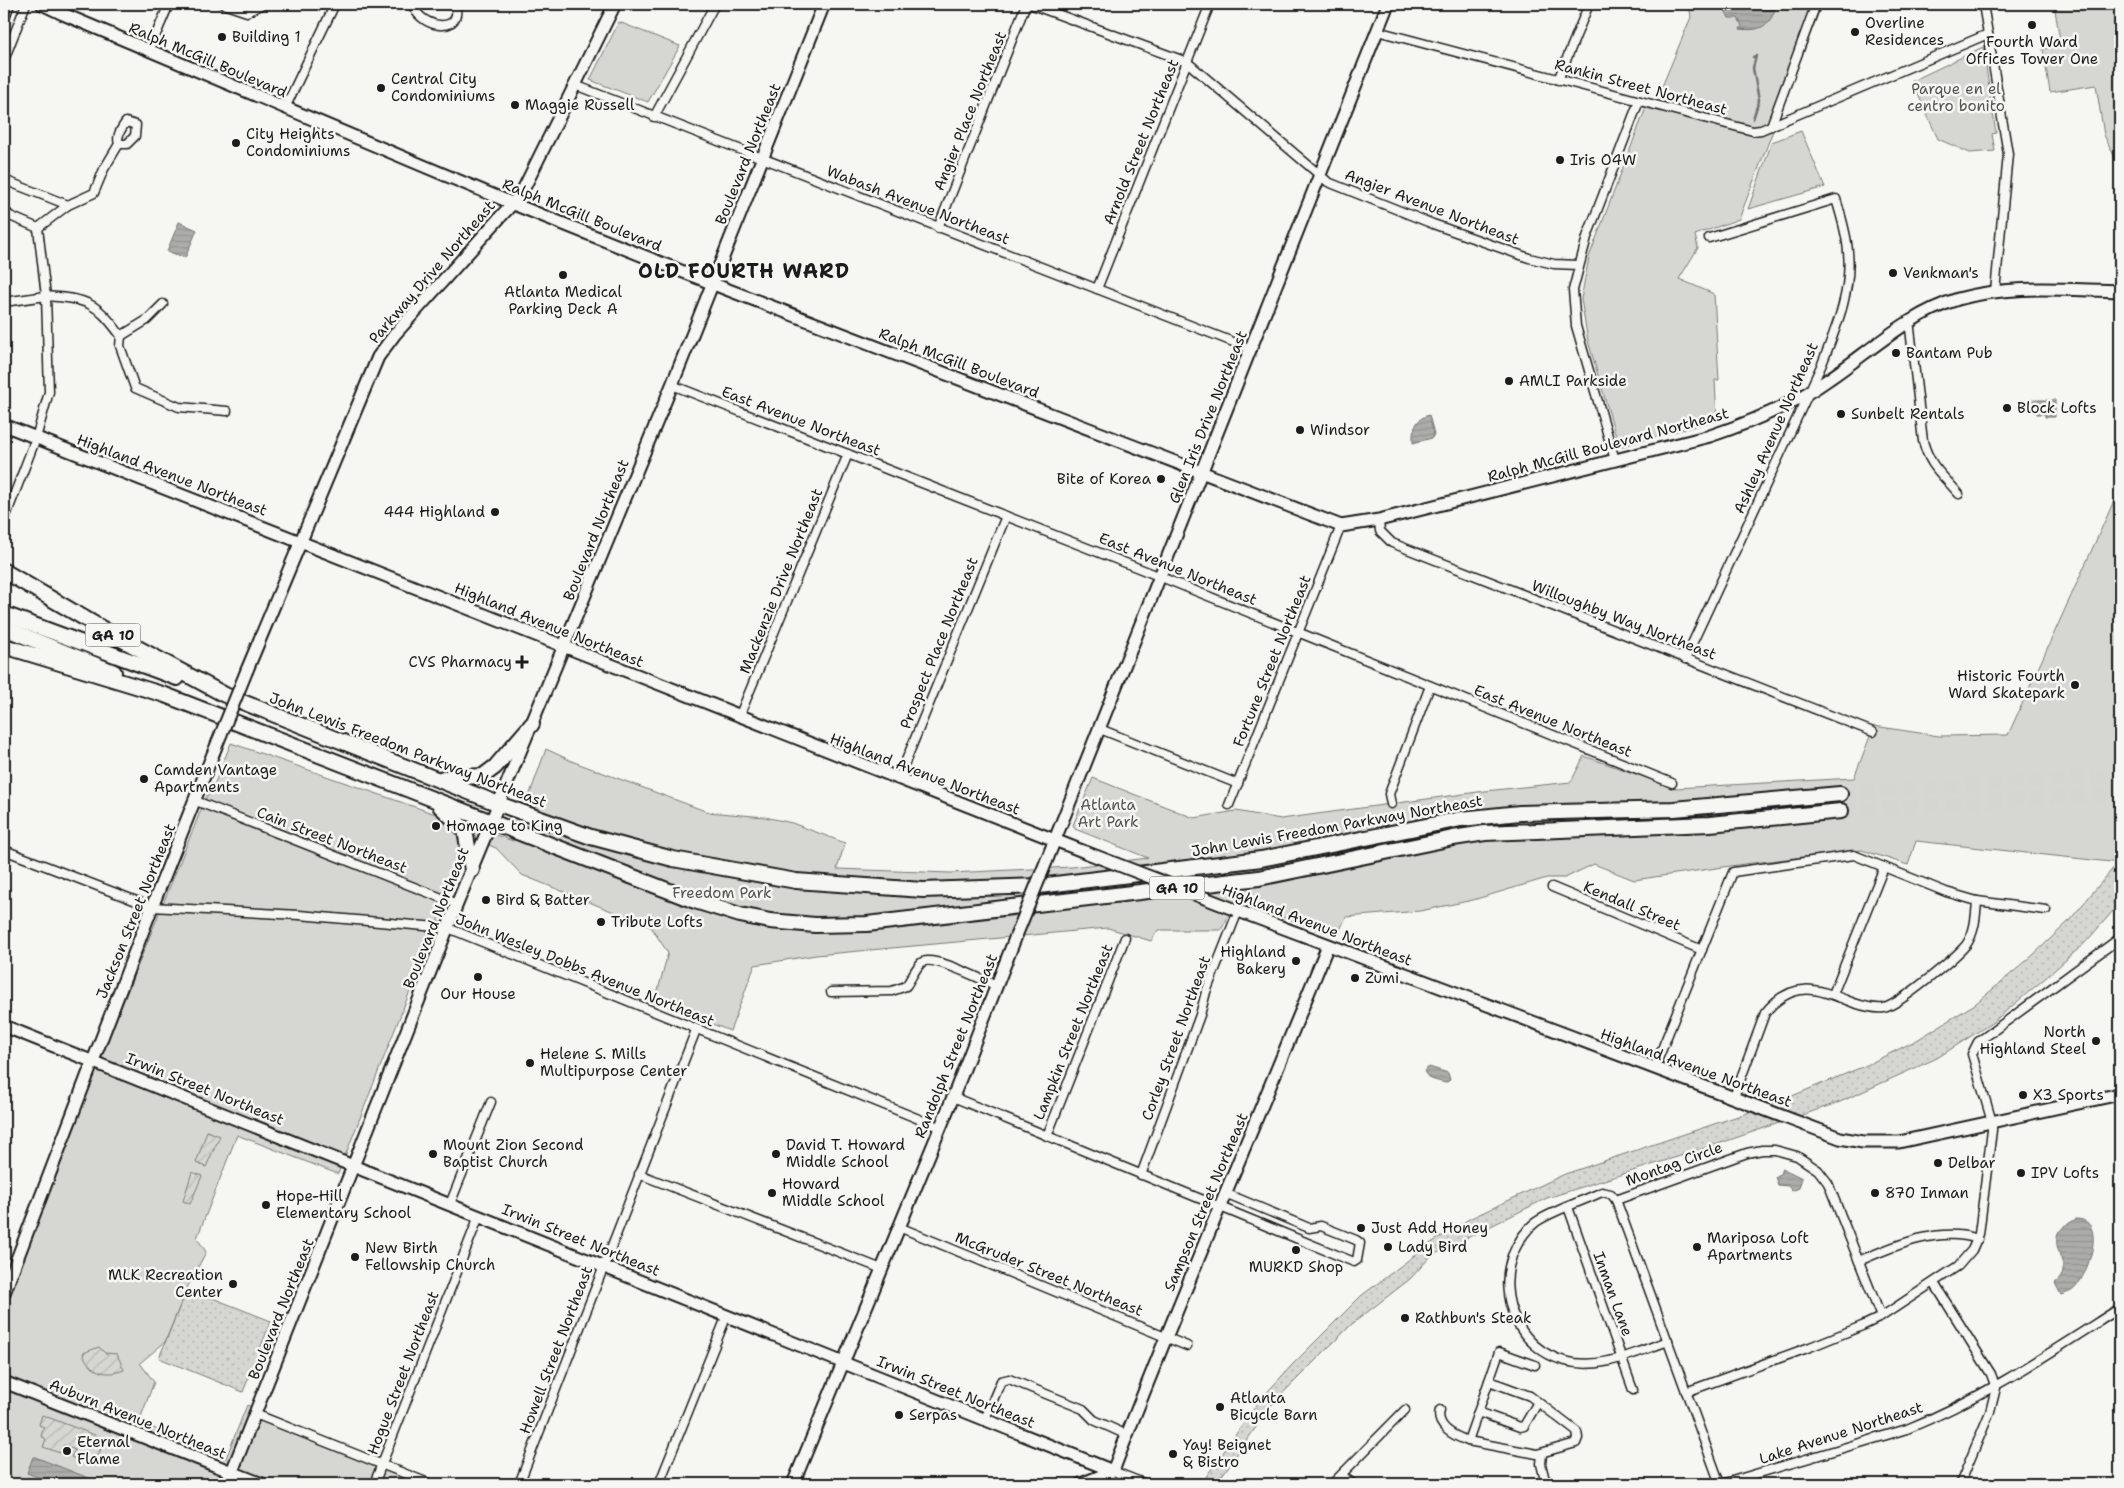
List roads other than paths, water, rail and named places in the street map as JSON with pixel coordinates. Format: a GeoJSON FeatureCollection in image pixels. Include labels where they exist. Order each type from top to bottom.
{"type":"FeatureCollection","features":[{"type":"Feature","properties":{"kind":"highway","name":"John Lewis Freedom Parkway Northeast"},"geometry":{"type":"LineString","coordinates":[[4,570],[84,619],[225,695],[499,804],[592,837],[714,868],[846,886],[956,890],[1039,886],[1261,860],[1420,826],[1489,816],[1577,810],[1674,809],[1840,794]]}},
{"type":"Feature","properties":{"kind":"highway"},"geometry":{"type":"LineString","coordinates":[[4,614],[225,695]]}},
{"type":"Feature","properties":{"kind":"highway"},"geometry":{"type":"LineString","coordinates":[[4,628],[105,668],[165,695]]}},
{"type":"Feature","properties":{"kind":"highway","name":"John Lewis Freedom Parkway Northeast"},"geometry":{"type":"LineString","coordinates":[[4,646],[165,695],[715,908],[770,921],[842,926],[939,917],[1234,881],[1484,833],[1710,824],[1841,811]]}},
{"type":"Feature","properties":{"kind":"highway"},"geometry":{"type":"LineString","coordinates":[[430,777],[460,779],[483,776],[495,767],[532,724]]}},
{"type":"Feature","properties":{"kind":"highway"},"geometry":{"type":"LineString","coordinates":[[432,799],[464,830],[472,870]]}},
{"type":"Feature","properties":{"kind":"main road","name":"Ralph McGill Boulevard"},"geometry":{"type":"LineString","coordinates":[[42,4],[513,204],[713,284],[1341,526]]}},
{"type":"Feature","properties":{"kind":"main road","name":"Parkway Drive Northeast"},"geometry":{"type":"LineString","coordinates":[[300,541],[378,356],[395,334],[521,194],[615,4]]}},
{"type":"Feature","properties":{"kind":"main road","name":"Boulevard Northeast"},"geometry":{"type":"LineString","coordinates":[[228,1484],[448,928],[672,385],[824,4]]}},
{"type":"Feature","properties":{"kind":"main road","name":"Glen Iris Drive Northeast"},"geometry":{"type":"LineString","coordinates":[[1055,841],[1377,31],[1386,4]]}},
{"type":"Feature","properties":{"kind":"main road","name":"Ralph McGill Boulevard Northeast"},"geometry":{"type":"LineString","coordinates":[[1341,526],[1380,520],[1710,436],[1751,422],[1810,391],[1909,320],[1956,300],[1995,292],[2032,289],[2120,291]]}},
{"type":"Feature","properties":{"kind":"main road","name":"Highland Avenue Northeast"},"geometry":{"type":"LineString","coordinates":[[4,425],[1055,841],[1840,1138],[1863,1142],[1898,1142],[2120,1094]]}},
{"type":"Feature","properties":{"kind":"main road","name":"Jackson Street Northeast"},"geometry":{"type":"LineString","coordinates":[[4,1293],[152,907],[300,541]]}},
{"type":"Feature","properties":{"kind":"main road","name":"Randolph Street Northeast"},"geometry":{"type":"LineString","coordinates":[[793,1484],[941,1128],[1055,841]]}},
{"type":"Feature","properties":{"kind":"main road","name":"Sampson Street Northeast"},"geometry":{"type":"LineString","coordinates":[[1114,1471],[1219,1207],[1269,1092],[1328,945]]}},
{"type":"Feature","properties":{"kind":"main road","name":"Irwin Street Northeast"},"geometry":{"type":"LineString","coordinates":[[4,1026],[1114,1471]]}},
{"type":"Feature","properties":{"kind":"main road","name":"Auburn Avenue Northeast"},"geometry":{"type":"LineString","coordinates":[[4,1382],[262,1484]]}},
{"type":"Feature","properties":{"kind":"main road"},"geometry":{"type":"LineString","coordinates":[[1081,1484],[1114,1471]]}},
{"type":"Feature","properties":{"kind":"street"},"geometry":{"type":"LineString","coordinates":[[4,20],[10,4]]}},
{"type":"Feature","properties":{"kind":"street"},"geometry":{"type":"LineString","coordinates":[[4,60],[26,4]]}},
{"type":"Feature","properties":{"kind":"street"},"geometry":{"type":"LineString","coordinates":[[149,51],[169,4]]}},
{"type":"Feature","properties":{"kind":"street"},"geometry":{"type":"LineString","coordinates":[[223,4],[247,12],[263,4]]}},
{"type":"Feature","properties":{"kind":"street"},"geometry":{"type":"LineString","coordinates":[[285,108],[335,4]]}},
{"type":"Feature","properties":{"kind":"street"},"geometry":{"type":"LineString","coordinates":[[415,4],[414,8],[418,16],[434,26],[443,26],[451,22],[456,14],[455,4]]}},
{"type":"Feature","properties":{"kind":"street"},"geometry":{"type":"LineString","coordinates":[[654,117],[715,4]]}},
{"type":"Feature","properties":{"kind":"street","name":"Angier Place Northeast"},"geometry":{"type":"LineString","coordinates":[[938,228],[1026,4]]}},
{"type":"Feature","properties":{"kind":"street","name":"Angier Avenue Northeast"},"geometry":{"type":"LineString","coordinates":[[1030,4],[1187,62],[1328,182],[1470,238],[1529,258],[1554,264],[1578,265]]}},
{"type":"Feature","properties":{"kind":"street","name":"Arnold Street Northeast"},"geometry":{"type":"LineString","coordinates":[[1097,290],[1210,4]]}},
{"type":"Feature","properties":{"kind":"street"},"geometry":{"type":"LineString","coordinates":[[1558,80],[1589,4]]}},
{"type":"Feature","properties":{"kind":"street"},"geometry":{"type":"LineString","coordinates":[[1771,126],[1816,4]]}},
{"type":"Feature","properties":{"kind":"street"},"geometry":{"type":"LineString","coordinates":[[1983,4],[2008,154],[1995,292]]}},
{"type":"Feature","properties":{"kind":"street","name":"Rankin Street Northeast"},"geometry":{"type":"LineString","coordinates":[[1377,31],[1753,131],[1771,126],[1988,34]]}},
{"type":"Feature","properties":{"kind":"street","name":"Wabash Avenue Northeast"},"geometry":{"type":"LineString","coordinates":[[575,85],[1251,349]]}},
{"type":"Feature","properties":{"kind":"street"},"geometry":{"type":"LineString","coordinates":[[1615,460],[1576,326],[1573,290],[1578,265],[1639,101]]}},
{"type":"Feature","properties":{"kind":"street"},"geometry":{"type":"LineString","coordinates":[[38,228],[68,205],[94,193],[104,169],[119,144]]}},
{"type":"Feature","properties":{"kind":"street"},"geometry":{"type":"LineString","coordinates":[[4,180],[68,205]]}},
{"type":"Feature","properties":{"kind":"street","name":"Ashley Avenue Northeast"},"geometry":{"type":"LineString","coordinates":[[1685,659],[1810,391],[1840,318],[1847,286],[1848,246],[1836,199],[1709,238]]}},
{"type":"Feature","properties":{"kind":"street"},"geometry":{"type":"LineString","coordinates":[[6,215],[38,228]]}},
{"type":"Feature","properties":{"kind":"street"},"geometry":{"type":"LineString","coordinates":[[4,521],[36,438],[49,392],[46,296],[38,228]]}},
{"type":"Feature","properties":{"kind":"street"},"geometry":{"type":"LineString","coordinates":[[4,302],[46,296],[78,298],[104,313],[120,336],[120,346],[134,388],[179,407],[227,411]]}},
{"type":"Feature","properties":{"kind":"street"},"geometry":{"type":"LineString","coordinates":[[120,336],[147,320],[163,304]]}},
{"type":"Feature","properties":{"kind":"street"},"geometry":{"type":"LineString","coordinates":[[1909,320],[1923,441],[1928,457],[1936,471],[1959,494]]}},
{"type":"Feature","properties":{"kind":"street","name":"East Avenue Northeast"},"geometry":{"type":"LineString","coordinates":[[672,385],[1160,577],[1672,783]]}},
{"type":"Feature","properties":{"kind":"street","name":"Mackenzie Drive Northeast"},"geometry":{"type":"LineString","coordinates":[[739,717],[848,454]]}},
{"type":"Feature","properties":{"kind":"street","name":"Prospect Place Northeast"},"geometry":{"type":"LineString","coordinates":[[898,780],[1006,516]]}},
{"type":"Feature","properties":{"kind":"street","name":"Willoughby Way Northeast"},"geometry":{"type":"LineString","coordinates":[[1380,520],[1380,531],[1392,543],[1873,732]]}},
{"type":"Feature","properties":{"kind":"street","name":"Fortune Street Northeast"},"geometry":{"type":"LineString","coordinates":[[1229,805],[1341,526]]}},
{"type":"Feature","properties":{"kind":"street"},"geometry":{"type":"LineString","coordinates":[[1390,804],[1389,794],[1430,686]]}},
{"type":"Feature","properties":{"kind":"street"},"geometry":{"type":"LineString","coordinates":[[1100,729],[1238,784]]}},
{"type":"Feature","properties":{"kind":"street","name":"Cain Street Northeast"},"geometry":{"type":"LineString","coordinates":[[196,801],[458,904]]}},
{"type":"Feature","properties":{"kind":"street","name":"John Wesley Dobbs Avenue Northeast"},"geometry":{"type":"LineString","coordinates":[[4,850],[152,907],[299,915],[448,928],[941,1128]]}},
{"type":"Feature","properties":{"kind":"street"},"geometry":{"type":"LineString","coordinates":[[1654,1069],[1733,872],[1854,855],[1946,892],[1977,900],[2046,910]]}},
{"type":"Feature","properties":{"kind":"street"},"geometry":{"type":"LineString","coordinates":[[1833,994],[1884,867]]}},
{"type":"Feature","properties":{"kind":"street","name":"Kendall Street"},"geometry":{"type":"LineString","coordinates":[[1552,887],[1702,950]]}},
{"type":"Feature","properties":{"kind":"street"},"geometry":{"type":"LineString","coordinates":[[1734,1097],[1766,1013],[1786,993],[1815,989],[1864,1006],[1884,1008],[1906,997],[1966,945],[1975,921],[1977,900]]}},
{"type":"Feature","properties":{"kind":"street","name":"Corley Street Northeast"},"geometry":{"type":"LineString","coordinates":[[1141,1175],[1237,910]]}},
{"type":"Feature","properties":{"kind":"street","name":"Lampkin Street Northeast"},"geometry":{"type":"LineString","coordinates":[[1047,1136],[1125,938]]}},
{"type":"Feature","properties":{"kind":"street"},"geometry":{"type":"LineString","coordinates":[[1686,1392],[1810,1348],[1881,1317],[1962,1263],[1978,1239],[1992,1122],[1972,1054],[1978,1042],[2120,938]]}},
{"type":"Feature","properties":{"kind":"street"},"geometry":{"type":"LineString","coordinates":[[831,992],[892,991],[906,986],[921,962],[929,960],[943,963],[997,986]]}},
{"type":"Feature","properties":{"kind":"street","name":"Howell Street Northeast"},"geometry":{"type":"LineString","coordinates":[[519,1484],[696,1030]]}},
{"type":"Feature","properties":{"kind":"street"},"geometry":{"type":"LineString","coordinates":[[953,1097],[1354,1262],[1357,1260],[1361,1248],[1356,1240],[1321,1226],[1309,1228],[1225,1193]]}},
{"type":"Feature","properties":{"kind":"street"},"geometry":{"type":"LineString","coordinates":[[450,1204],[491,1102]]}},
{"type":"Feature","properties":{"kind":"street","name":"Montag Circle"},"geometry":{"type":"LineString","coordinates":[[1721,1484],[1616,1200],[1747,1153],[1768,1150],[1785,1152],[1818,1170],[1828,1183],[1881,1317]]}},
{"type":"Feature","properties":{"kind":"street"},"geometry":{"type":"LineString","coordinates":[[640,1174],[882,1269]]}},
{"type":"Feature","properties":{"kind":"street"},"geometry":{"type":"LineString","coordinates":[[1616,1200],[1611,1194],[1602,1192],[1536,1222],[1524,1234],[1515,1248],[1507,1271],[1506,1292],[1511,1312],[1521,1332],[1542,1349],[1564,1361],[1587,1364],[1608,1362],[1668,1341]]}},
{"type":"Feature","properties":{"kind":"street","name":"Inman Lane"},"geometry":{"type":"LineString","coordinates":[[1568,1207],[1633,1390]]}},
{"type":"Feature","properties":{"kind":"street","name":"Hogue Street Northeast"},"geometry":{"type":"LineString","coordinates":[[374,1484],[479,1216]]}},
{"type":"Feature","properties":{"kind":"street","name":"McGruder Street Northeast"},"geometry":{"type":"LineString","coordinates":[[900,1227],[1187,1346]]}},
{"type":"Feature","properties":{"kind":"street"},"geometry":{"type":"LineString","coordinates":[[1859,1261],[1912,1241],[1937,1235],[1969,1236],[1978,1239]]}},
{"type":"Feature","properties":{"kind":"street"},"geometry":{"type":"LineString","coordinates":[[1934,1283],[1991,1374],[1996,1388],[1990,1412],[1960,1484]]}},
{"type":"Feature","properties":{"kind":"street","name":"Lake Avenue Northeast"},"geometry":{"type":"LineString","coordinates":[[1721,1484],[1907,1429],[1996,1388],[2120,1308]]}},
{"type":"Feature","properties":{"kind":"street"},"geometry":{"type":"LineString","coordinates":[[659,1484],[727,1315]]}},
{"type":"Feature","properties":{"kind":"street"},"geometry":{"type":"LineString","coordinates":[[1468,1440],[1499,1352],[1535,1365]]}},
{"type":"Feature","properties":{"kind":"street"},"geometry":{"type":"LineString","coordinates":[[985,1419],[1001,1381],[1009,1379],[1082,1409],[1094,1420],[1127,1435]]}},
{"type":"Feature","properties":{"kind":"street"},"geometry":{"type":"LineString","coordinates":[[1440,1410],[1438,1420],[1440,1424],[1461,1438],[1468,1440],[1542,1454],[1576,1443],[1578,1438],[1577,1432],[1530,1396],[1489,1381]]}},
{"type":"Feature","properties":{"kind":"street"},"geometry":{"type":"LineString","coordinates":[[1478,1412],[1520,1427],[1524,1426],[1538,1402]]}},
{"type":"Feature","properties":{"kind":"street"},"geometry":{"type":"LineString","coordinates":[[1332,1484],[1405,1410]]}},
{"type":"Feature","properties":{"kind":"street"},"geometry":{"type":"LineString","coordinates":[[255,1414],[431,1484]]}},
{"type":"Feature","properties":{"kind":"street"},"geometry":{"type":"LineString","coordinates":[[1542,1454],[1541,1464],[1546,1484]]}},
{"type":"Feature","properties":{"kind":"street","name":"Irwin Street Northeast"},"geometry":{"type":"LineString","coordinates":[[1114,1471],[1146,1484]]}},
{"type":"Feature","properties":{"kind":"street"},"geometry":{"type":"LineString","coordinates":[[1342,1474],[1353,1484]]}},
{"type":"Feature","properties":{"kind":"waterway"},"geometry":{"type":"LineString","coordinates":[[1753,57],[1756,56],[1753,68],[1759,100],[1753,119]]}},
{"type":"Feature","properties":{"kind":"tunnel"},"geometry":{"type":"LineString","coordinates":[[1840,794],[2120,776]]}},
{"type":"Feature","properties":{"kind":"tunnel"},"geometry":{"type":"LineString","coordinates":[[1841,811],[2120,793]]}},
{"type":"Feature","properties":{"kind":"place","name":"Fourth Ward Offices Tower One"},"geometry":{"type":"Point","coordinates":[2032,25]}},
{"type":"Feature","properties":{"kind":"place","name":"Overline Residences"},"geometry":{"type":"Point","coordinates":[1855,32]}},
{"type":"Feature","properties":{"kind":"place","name":"Building 1"},"geometry":{"type":"Point","coordinates":[222,37]}},
{"type":"Feature","properties":{"kind":"place","name":"Central City Condominiums"},"geometry":{"type":"Point","coordinates":[381,88]}},
{"type":"Feature","properties":{"kind":"place","name":"Maggie Russell"},"geometry":{"type":"Point","coordinates":[515,105]}},
{"type":"Feature","properties":{"kind":"place","name":"City Heights Condominiums"},"geometry":{"type":"Point","coordinates":[236,143]}},
{"type":"Feature","properties":{"kind":"place","name":"Iris O4W"},"geometry":{"type":"Point","coordinates":[1560,160]}},
{"type":"Feature","properties":{"kind":"place","name":"Venkman's"},"geometry":{"type":"Point","coordinates":[1893,273]}},
{"type":"Feature","properties":{"kind":"place","name":"Atlanta Medical Parking Deck A"},"geometry":{"type":"Point","coordinates":[563,275]}},
{"type":"Feature","properties":{"kind":"place","name":"Bantam Pub"},"geometry":{"type":"Point","coordinates":[1896,353]}},
{"type":"Feature","properties":{"kind":"place","name":"AMLI Parkside"},"geometry":{"type":"Point","coordinates":[1509,381]}},
{"type":"Feature","properties":{"kind":"place","name":"Block Lofts"},"geometry":{"type":"Point","coordinates":[2007,408]}},
{"type":"Feature","properties":{"kind":"place","name":"Sunbelt Rentals"},"geometry":{"type":"Point","coordinates":[1841,414]}},
{"type":"Feature","properties":{"kind":"place","name":"Windsor"},"geometry":{"type":"Point","coordinates":[1300,430]}},
{"type":"Feature","properties":{"kind":"place","name":"Bite of Korea"},"geometry":{"type":"Point","coordinates":[1161,479]}},
{"type":"Feature","properties":{"kind":"place","name":"444 Highland"},"geometry":{"type":"Point","coordinates":[495,512]}},
{"type":"Feature","properties":{"kind":"place","name":"CVS Pharmacy"},"geometry":{"type":"Point","coordinates":[522,662]}},
{"type":"Feature","properties":{"kind":"place","name":"Historic Fourth Ward Skatepark"},"geometry":{"type":"Point","coordinates":[2075,685]}},
{"type":"Feature","properties":{"kind":"place","name":"Camden Vantage Apartments"},"geometry":{"type":"Point","coordinates":[144,779]}},
{"type":"Feature","properties":{"kind":"place","name":"Homage to King"},"geometry":{"type":"Point","coordinates":[436,826]}},
{"type":"Feature","properties":{"kind":"place","name":"Bird & Batter"},"geometry":{"type":"Point","coordinates":[486,900]}},
{"type":"Feature","properties":{"kind":"place","name":"Tribute Lofts"},"geometry":{"type":"Point","coordinates":[601,922]}},
{"type":"Feature","properties":{"kind":"place","name":"Highland Bakery"},"geometry":{"type":"Point","coordinates":[1296,961]}},
{"type":"Feature","properties":{"kind":"place","name":"Our House"},"geometry":{"type":"Point","coordinates":[478,977]}},
{"type":"Feature","properties":{"kind":"place","name":"Zumi"},"geometry":{"type":"Point","coordinates":[1355,978]}},
{"type":"Feature","properties":{"kind":"place","name":"North Highland Steel"},"geometry":{"type":"Point","coordinates":[2096,1041]}},
{"type":"Feature","properties":{"kind":"place","name":"Helene S. Mills Multipurpose Center"},"geometry":{"type":"Point","coordinates":[530,1063]}},
{"type":"Feature","properties":{"kind":"place","name":"X3 Sports"},"geometry":{"type":"Point","coordinates":[2023,1095]}},
{"type":"Feature","properties":{"kind":"place","name":"Mount Zion Second Baptist Church"},"geometry":{"type":"Point","coordinates":[433,1154]}},
{"type":"Feature","properties":{"kind":"place","name":"David T. Howard Middle School"},"geometry":{"type":"Point","coordinates":[776,1154]}},
{"type":"Feature","properties":{"kind":"place","name":"Delbar"},"geometry":{"type":"Point","coordinates":[1938,1163]}},
{"type":"Feature","properties":{"kind":"place","name":"IPV Lofts"},"geometry":{"type":"Point","coordinates":[2021,1173]}},
{"type":"Feature","properties":{"kind":"place","name":"Howard Middle School"},"geometry":{"type":"Point","coordinates":[772,1193]}},
{"type":"Feature","properties":{"kind":"place","name":"870 Inman"},"geometry":{"type":"Point","coordinates":[1875,1193]}},
{"type":"Feature","properties":{"kind":"place","name":"Hope-Hill Elementary School"},"geometry":{"type":"Point","coordinates":[266,1205]}},
{"type":"Feature","properties":{"kind":"place","name":"Just Add Honey"},"geometry":{"type":"Point","coordinates":[1361,1228]}},
{"type":"Feature","properties":{"kind":"place","name":"Lady Bird"},"geometry":{"type":"Point","coordinates":[1388,1247]}},
{"type":"Feature","properties":{"kind":"place","name":"Mariposa Loft Apartments"},"geometry":{"type":"Point","coordinates":[1697,1247]}},
{"type":"Feature","properties":{"kind":"place","name":"MURKD Shop"},"geometry":{"type":"Point","coordinates":[1296,1250]}},
{"type":"Feature","properties":{"kind":"place","name":"New Birth Fellowship Church"},"geometry":{"type":"Point","coordinates":[355,1257]}},
{"type":"Feature","properties":{"kind":"place","name":"MLK Recreation Center"},"geometry":{"type":"Point","coordinates":[233,1284]}},
{"type":"Feature","properties":{"kind":"place","name":"Rathbun's Steak"},"geometry":{"type":"Point","coordinates":[1405,1318]}},
{"type":"Feature","properties":{"kind":"place","name":"Atlanta Bicycle Barn"},"geometry":{"type":"Point","coordinates":[1220,1407]}},
{"type":"Feature","properties":{"kind":"place","name":"Serpas"},"geometry":{"type":"Point","coordinates":[899,1415]}},
{"type":"Feature","properties":{"kind":"place","name":"Eternal Flame"},"geometry":{"type":"Point","coordinates":[67,1451]}},
{"type":"Feature","properties":{"kind":"place","name":"Yay! Beignet & Bistro"},"geometry":{"type":"Point","coordinates":[1173,1454]}},
{"type":"Feature","properties":{"kind":"district","name":"OLD FOURTH WARD"},"geometry":{"type":"Point","coordinates":[744,271]}},
{"type":"Feature","properties":{"kind":"park label","name":"Parque en el centro bonito"},"geometry":{"type":"Point","coordinates":[1956,98]}},
{"type":"Feature","properties":{"kind":"park label","name":"Atlanta Art Park"},"geometry":{"type":"Point","coordinates":[1108,814]}},
{"type":"Feature","properties":{"kind":"park label","name":"Freedom Park"},"geometry":{"type":"Point","coordinates":[722,893]}}]}
